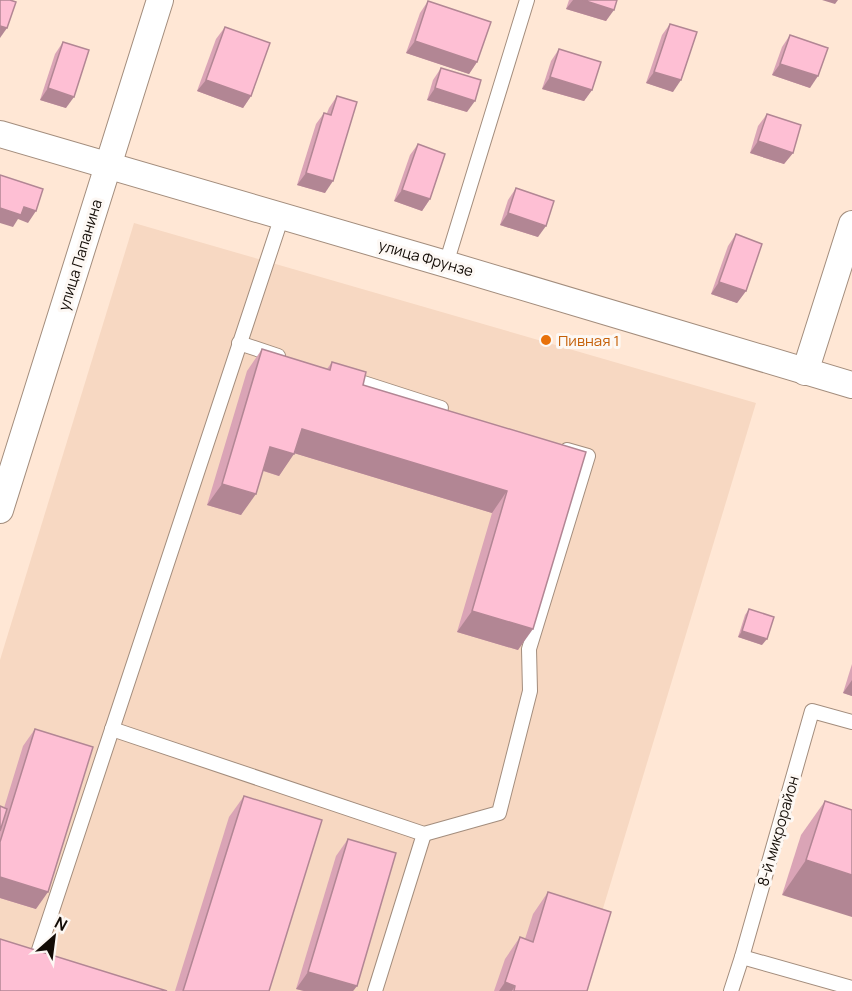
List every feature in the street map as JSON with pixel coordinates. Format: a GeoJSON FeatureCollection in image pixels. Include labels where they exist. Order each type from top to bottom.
{"type":"FeatureCollection","features":[{"type":"Feature","properties":{"kind":"street","name":"улица Папанина"},"geometry":{"type":"LineString","coordinates":[[0,510],[160,0]]}},
{"type":"Feature","properties":{"kind":"street","name":"улица Фрунзе"},"geometry":{"type":"LineString","coordinates":[[0,134],[852,385]]}},
{"type":"Feature","properties":{"kind":"street"},"geometry":{"type":"LineString","coordinates":[[805,372],[852,224]]}},
{"type":"Feature","properties":{"kind":"lane"},"geometry":{"type":"LineString","coordinates":[[446,264],[527,0]]}},
{"type":"Feature","properties":{"kind":"lane"},"geometry":{"type":"LineString","coordinates":[[37,956],[282,216]]}},
{"type":"Feature","properties":{"kind":"lane"},"geometry":{"type":"LineString","coordinates":[[240,343],[296,362]]}},
{"type":"Feature","properties":{"kind":"lane"},"geometry":{"type":"LineString","coordinates":[[340,376],[453,412]]}},
{"type":"Feature","properties":{"kind":"lane"},"geometry":{"type":"LineString","coordinates":[[112,729],[424,834],[499,813],[530,691],[529,649],[588,456],[554,445]]}},
{"type":"Feature","properties":{"kind":"lane","name":"8-й микрорайон"},"geometry":{"type":"LineString","coordinates":[[731,991],[812,711],[852,722]]}},
{"type":"Feature","properties":{"kind":"lane"},"geometry":{"type":"LineString","coordinates":[[375,991],[424,834]]}},
{"type":"Feature","properties":{"kind":"lane"},"geometry":{"type":"LineString","coordinates":[[742,957],[852,988]]}},
{"type":"Feature","properties":{"kind":"shaded area"},"geometry":{"type":"Polygon","coordinates":[[[134,223],[756,403],[578,991],[0,991],[0,660],[134,223]]]}},
{"type":"Feature","properties":{"kind":"building"},"geometry":{"type":"Polygon","coordinates":[[[0,0],[16,2],[7,28],[0,26],[0,0]]]}},
{"type":"Feature","properties":{"kind":"building"},"geometry":{"type":"Polygon","coordinates":[[[583,0],[617,0],[614,10],[583,0]]]}},
{"type":"Feature","properties":{"kind":"building"},"geometry":{"type":"Polygon","coordinates":[[[428,1],[491,22],[477,62],[415,41],[428,1]]]}},
{"type":"Feature","properties":{"kind":"building"},"geometry":{"type":"Polygon","coordinates":[[[670,24],[697,32],[681,80],[654,72],[670,24]]]}},
{"type":"Feature","properties":{"kind":"building"},"geometry":{"type":"Polygon","coordinates":[[[225,27],[270,43],[251,96],[206,80],[225,27]]]}},
{"type":"Feature","properties":{"kind":"building"},"geometry":{"type":"Polygon","coordinates":[[[790,35],[828,48],[818,76],[780,64],[790,35]]]}},
{"type":"Feature","properties":{"kind":"building"},"geometry":{"type":"Polygon","coordinates":[[[63,42],[89,50],[74,97],[48,88],[63,42]]]}},
{"type":"Feature","properties":{"kind":"building"},"geometry":{"type":"Polygon","coordinates":[[[559,49],[601,62],[592,90],[550,77],[559,49]]]}},
{"type":"Feature","properties":{"kind":"building"},"geometry":{"type":"Polygon","coordinates":[[[441,68],[481,80],[475,101],[435,88],[441,68]]]}},
{"type":"Feature","properties":{"kind":"building"},"geometry":{"type":"Polygon","coordinates":[[[337,96],[357,102],[333,181],[306,173],[324,113],[331,115],[337,96]]]}},
{"type":"Feature","properties":{"kind":"building"},"geometry":{"type":"Polygon","coordinates":[[[767,114],[801,125],[793,153],[758,141],[767,114]]]}},
{"type":"Feature","properties":{"kind":"building"},"geometry":{"type":"Polygon","coordinates":[[[418,144],[445,154],[430,199],[402,190],[418,144]]]}},
{"type":"Feature","properties":{"kind":"building"},"geometry":{"type":"Polygon","coordinates":[[[0,175],[43,189],[36,211],[24,207],[21,215],[0,208],[0,175]]]}},
{"type":"Feature","properties":{"kind":"building"},"geometry":{"type":"Polygon","coordinates":[[[516,188],[554,201],[546,226],[508,213],[516,188]]]}},
{"type":"Feature","properties":{"kind":"building"},"geometry":{"type":"Polygon","coordinates":[[[736,234],[762,244],[746,291],[719,282],[736,234]]]}},
{"type":"Feature","properties":{"kind":"building"},"geometry":{"type":"Polygon","coordinates":[[[262,349],[330,370],[332,362],[366,372],[363,385],[586,452],[533,629],[472,611],[507,491],[302,429],[294,454],[270,447],[256,494],[222,484],[262,349]]]}},
{"type":"Feature","properties":{"kind":"building"},"geometry":{"type":"Polygon","coordinates":[[[749,609],[774,617],[767,639],[742,631],[749,609]]]}},
{"type":"Feature","properties":{"kind":"building"},"geometry":{"type":"Polygon","coordinates":[[[35,729],[93,747],[48,892],[0,877],[0,842],[35,729]]]}},
{"type":"Feature","properties":{"kind":"building"},"geometry":{"type":"Polygon","coordinates":[[[244,796],[322,820],[269,991],[183,991],[244,796]]]}},
{"type":"Feature","properties":{"kind":"building"},"geometry":{"type":"Polygon","coordinates":[[[825,801],[852,810],[852,875],[806,860],[825,801]]]}},
{"type":"Feature","properties":{"kind":"building"},"geometry":{"type":"Polygon","coordinates":[[[0,806],[7,809],[0,831],[0,806]]]}},
{"type":"Feature","properties":{"kind":"building"},"geometry":{"type":"Polygon","coordinates":[[[348,839],[396,853],[357,986],[308,972],[348,839]]]}},
{"type":"Feature","properties":{"kind":"building"},"geometry":{"type":"Polygon","coordinates":[[[548,892],[611,912],[587,991],[514,991],[515,986],[505,982],[520,937],[533,942],[548,892]]]}},
{"type":"Feature","properties":{"kind":"building"},"geometry":{"type":"Polygon","coordinates":[[[0,939],[167,991],[0,991],[0,939]]]}},
{"type":"Feature","properties":{"kind":"place","name":"Пивная 1"},"geometry":{"type":"Point","coordinates":[546,340]}}]}
